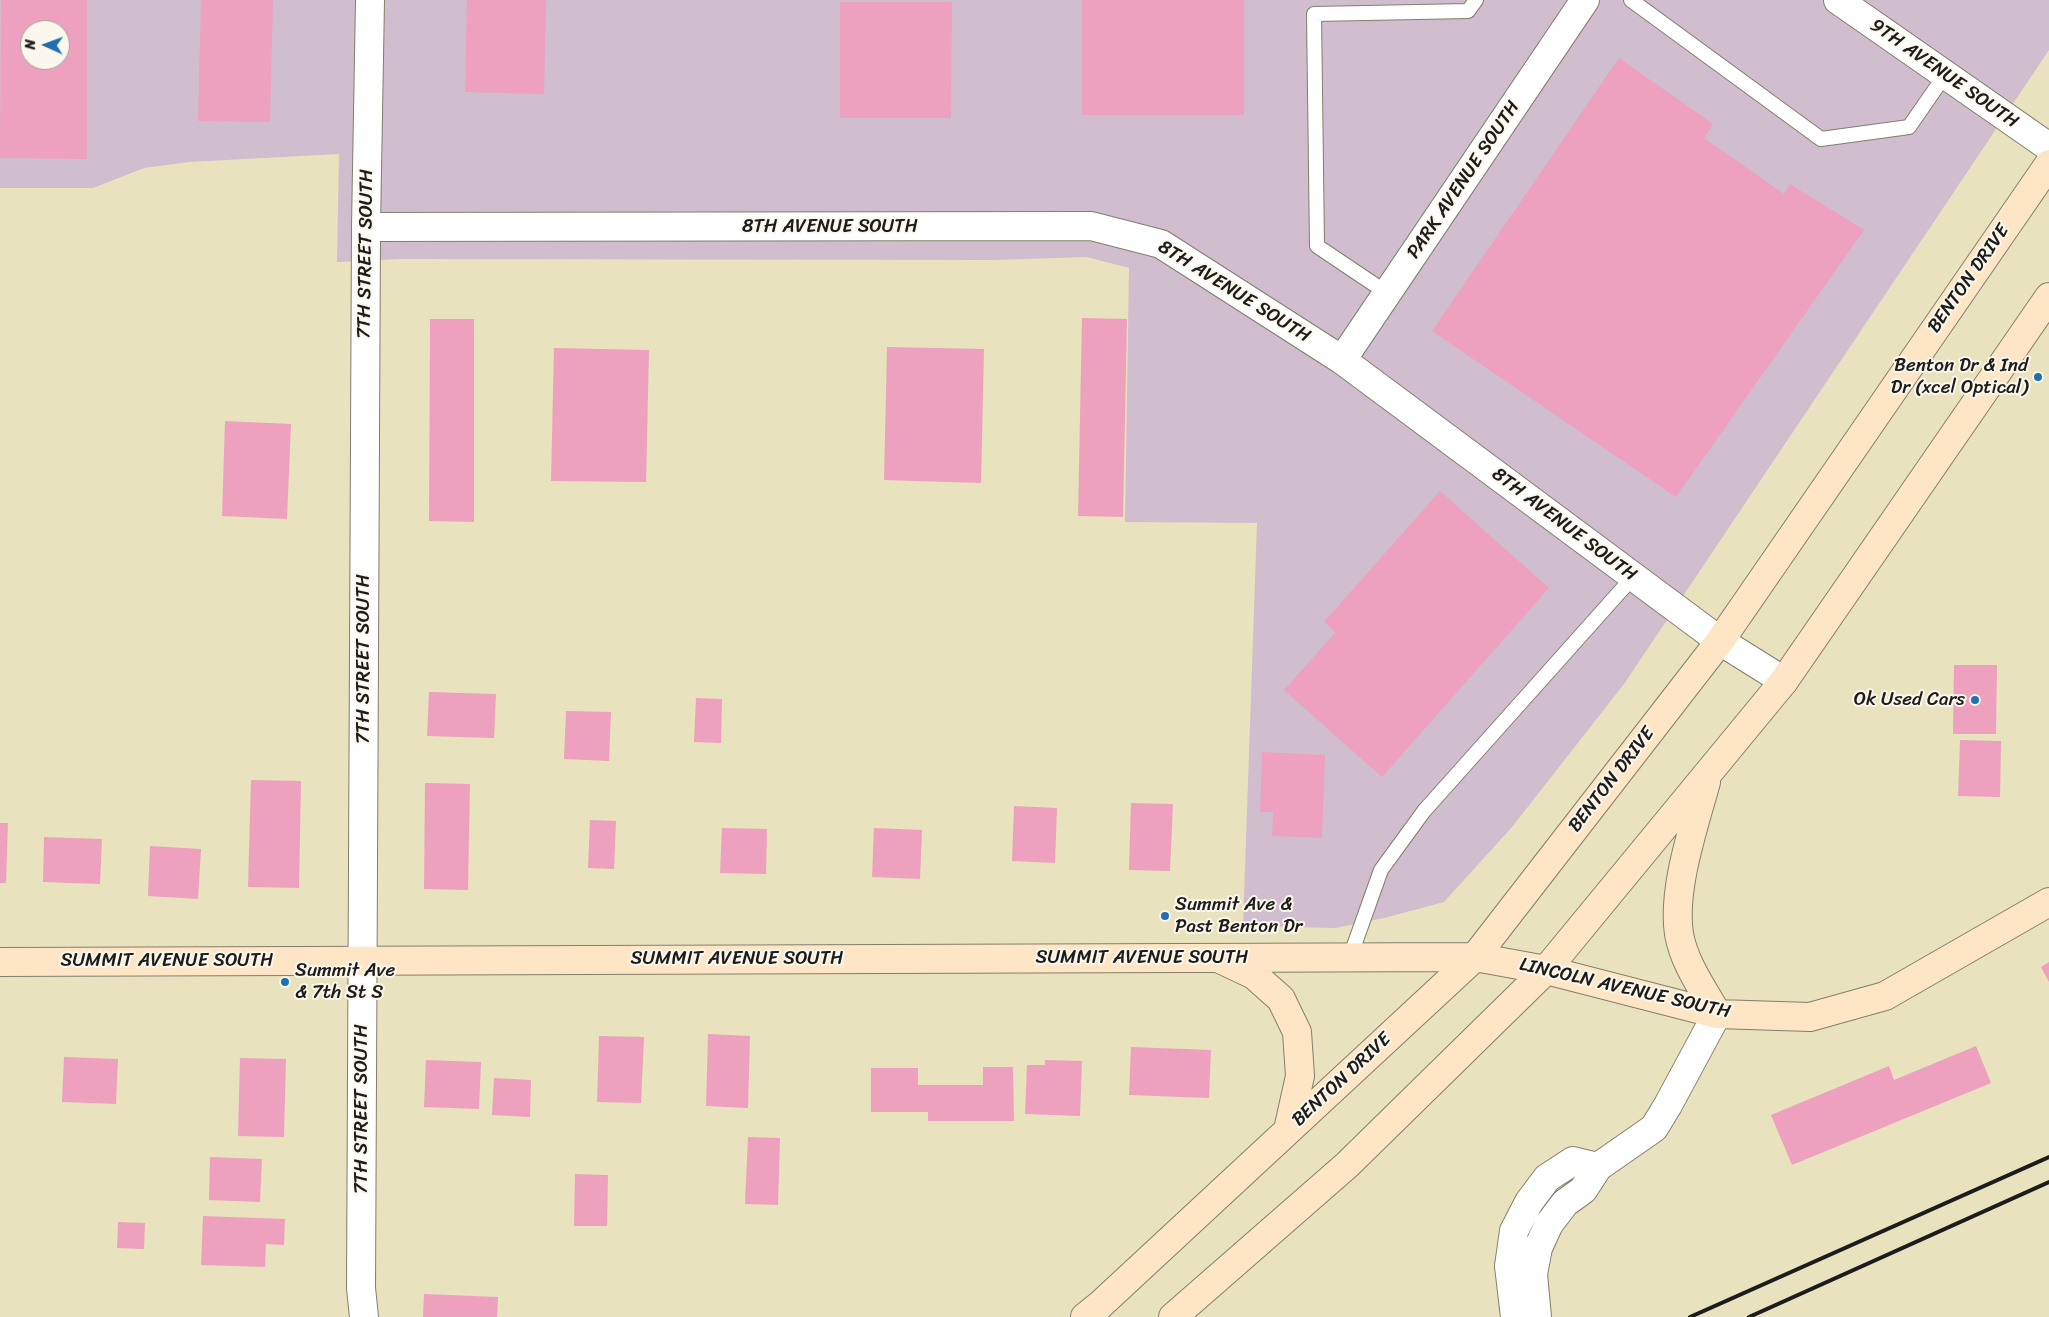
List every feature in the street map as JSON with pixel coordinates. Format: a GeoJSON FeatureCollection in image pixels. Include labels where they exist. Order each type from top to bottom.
{"type":"FeatureCollection","features":[{"type":"Feature","properties":{"kind":"main road","name":"BENTON DRIVE"},"geometry":{"type":"LineString","coordinates":[[1085,1317],[1474,957],[1720,641],[2049,164]]}},
{"type":"Feature","properties":{"kind":"main road"},"geometry":{"type":"LineString","coordinates":[[1173,1317],[1347,1165],[1546,970],[1784,681],[2049,297]]}},
{"type":"Feature","properties":{"kind":"main road"},"geometry":{"type":"LineString","coordinates":[[1708,773],[1687,854],[1679,897],[1679,934],[1691,968],[1717,1014]]}},
{"type":"Feature","properties":{"kind":"main road","name":"LINCOLN AVENUE SOUTH"},"geometry":{"type":"LineString","coordinates":[[1474,957],[1546,970],[1717,1014],[1810,1017],[1885,996],[2049,902]]}},
{"type":"Feature","properties":{"kind":"main road","name":"SUMMIT AVENUE SOUTH"},"geometry":{"type":"LineString","coordinates":[[0,962],[1474,957]]}},
{"type":"Feature","properties":{"kind":"main road"},"geometry":{"type":"LineString","coordinates":[[1216,958],[1254,975],[1281,999],[1297,1032],[1300,1076],[1288,1130]]}},
{"type":"Feature","properties":{"kind":"street","name":"7TH STREET SOUTH"},"geometry":{"type":"LineString","coordinates":[[364,1317],[361,1288],[366,227],[370,0]]}},
{"type":"Feature","properties":{"kind":"street","name":"PARK AVENUE SOUTH"},"geometry":{"type":"LineString","coordinates":[[1342,360],[1585,0]]}},
{"type":"Feature","properties":{"kind":"street","name":"9TH AVENUE SOUTH"},"geometry":{"type":"LineString","coordinates":[[1838,0],[2049,147]]}},
{"type":"Feature","properties":{"kind":"street","name":"8TH AVENUE SOUTH"},"geometry":{"type":"LineString","coordinates":[[366,227],[1091,226],[1161,244],[1342,360],[1720,641],[1784,681]]}},
{"type":"Feature","properties":{"kind":"street"},"geometry":{"type":"LineString","coordinates":[[1537,1317],[1533,1274],[1538,1248],[1549,1224],[1565,1203],[1583,1190],[1598,1167],[1654,1128],[1717,1014]]}},
{"type":"Feature","properties":{"kind":"street"},"geometry":{"type":"LineString","coordinates":[[1515,1317],[1509,1266],[1514,1231],[1529,1202],[1547,1178],[1574,1161],[1598,1167]]}},
{"type":"Feature","properties":{"kind":"lane"},"geometry":{"type":"LineString","coordinates":[[1387,293],[1317,246],[1314,14],[1468,10],[1476,0]]}},
{"type":"Feature","properties":{"kind":"lane"},"geometry":{"type":"LineString","coordinates":[[1631,0],[1821,139],[1909,127],[1946,75]]}},
{"type":"Feature","properties":{"kind":"lane"},"geometry":{"type":"LineString","coordinates":[[1350,957],[1381,870],[1424,811],[1633,576]]}},
{"type":"Feature","properties":{"kind":"shaded area"},"geometry":{"type":"Polygon","coordinates":[[[0,0],[2049,0],[2049,50],[1624,684],[1512,827],[1444,902],[1384,918],[1335,928],[1243,926],[1257,523],[1125,522],[1129,268],[1087,257],[992,260],[399,259],[337,262],[339,154],[189,162],[144,168],[93,188],[0,188],[0,0]]]}},
{"type":"Feature","properties":{"kind":"building"},"geometry":{"type":"Polygon","coordinates":[[[1,0],[87,0],[87,159],[0,158],[1,0]]]}},
{"type":"Feature","properties":{"kind":"building"},"geometry":{"type":"Polygon","coordinates":[[[201,0],[273,0],[270,122],[198,121],[201,0]]]}},
{"type":"Feature","properties":{"kind":"building"},"geometry":{"type":"Polygon","coordinates":[[[467,0],[546,0],[544,94],[465,92],[467,0]]]}},
{"type":"Feature","properties":{"kind":"building"},"geometry":{"type":"Polygon","coordinates":[[[1082,0],[1244,0],[1244,115],[1082,115],[1082,0]]]}},
{"type":"Feature","properties":{"kind":"building"},"geometry":{"type":"Polygon","coordinates":[[[840,2],[952,2],[951,118],[840,118],[840,2]]]}},
{"type":"Feature","properties":{"kind":"building"},"geometry":{"type":"Polygon","coordinates":[[[1619,58],[1713,124],[1704,138],[1784,194],[1790,184],[1864,230],[1676,497],[1432,331],[1619,58]]]}},
{"type":"Feature","properties":{"kind":"building"},"geometry":{"type":"Polygon","coordinates":[[[1082,318],[1127,319],[1123,517],[1078,516],[1082,318]]]}},
{"type":"Feature","properties":{"kind":"building"},"geometry":{"type":"Polygon","coordinates":[[[430,319],[474,319],[474,522],[429,521],[430,319]]]}},
{"type":"Feature","properties":{"kind":"building"},"geometry":{"type":"Polygon","coordinates":[[[887,347],[984,349],[981,483],[884,480],[887,347]]]}},
{"type":"Feature","properties":{"kind":"building"},"geometry":{"type":"Polygon","coordinates":[[[554,348],[649,350],[646,482],[551,481],[554,348]]]}},
{"type":"Feature","properties":{"kind":"building"},"geometry":{"type":"Polygon","coordinates":[[[225,421],[291,424],[287,519],[222,516],[225,421]]]}},
{"type":"Feature","properties":{"kind":"building"},"geometry":{"type":"Polygon","coordinates":[[[1440,491],[1549,588],[1382,777],[1284,690],[1336,632],[1324,622],[1440,491]]]}},
{"type":"Feature","properties":{"kind":"building","name":"Ok Used Cars"},"geometry":{"type":"Polygon","coordinates":[[[1954,665],[1997,665],[1996,734],[1953,734],[1954,665]]]}},
{"type":"Feature","properties":{"kind":"building"},"geometry":{"type":"Polygon","coordinates":[[[429,692],[496,694],[494,738],[427,736],[429,692]]]}},
{"type":"Feature","properties":{"kind":"building"},"geometry":{"type":"Polygon","coordinates":[[[696,698],[722,699],[721,743],[694,742],[696,698]]]}},
{"type":"Feature","properties":{"kind":"building"},"geometry":{"type":"Polygon","coordinates":[[[566,711],[611,712],[609,761],[564,759],[566,711]]]}},
{"type":"Feature","properties":{"kind":"building","name":"Ok Used Cars"},"geometry":{"type":"Polygon","coordinates":[[[1960,740],[2001,741],[2000,797],[1958,796],[1960,740]]]}},
{"type":"Feature","properties":{"kind":"building"},"geometry":{"type":"Polygon","coordinates":[[[1262,752],[1325,755],[1322,838],[1272,836],[1273,812],[1260,812],[1262,752]]]}},
{"type":"Feature","properties":{"kind":"building"},"geometry":{"type":"Polygon","coordinates":[[[251,780],[301,781],[299,888],[248,887],[251,780]]]}},
{"type":"Feature","properties":{"kind":"building"},"geometry":{"type":"Polygon","coordinates":[[[425,783],[470,784],[468,890],[424,889],[425,783]]]}},
{"type":"Feature","properties":{"kind":"building"},"geometry":{"type":"Polygon","coordinates":[[[1131,803],[1173,804],[1170,871],[1129,870],[1131,803]]]}},
{"type":"Feature","properties":{"kind":"building"},"geometry":{"type":"Polygon","coordinates":[[[1014,806],[1057,808],[1055,863],[1012,861],[1014,806]]]}},
{"type":"Feature","properties":{"kind":"building"},"geometry":{"type":"Polygon","coordinates":[[[590,820],[616,821],[614,869],[588,868],[590,820]]]}},
{"type":"Feature","properties":{"kind":"building"},"geometry":{"type":"Polygon","coordinates":[[[0,823],[8,823],[6,883],[0,883],[0,823]]]}},
{"type":"Feature","properties":{"kind":"building"},"geometry":{"type":"Polygon","coordinates":[[[722,828],[767,829],[766,874],[720,873],[722,828]]]}},
{"type":"Feature","properties":{"kind":"building"},"geometry":{"type":"Polygon","coordinates":[[[874,828],[922,830],[920,879],[872,877],[874,828]]]}},
{"type":"Feature","properties":{"kind":"building"},"geometry":{"type":"Polygon","coordinates":[[[44,837],[102,839],[100,884],[43,882],[44,837]]]}},
{"type":"Feature","properties":{"kind":"building"},"geometry":{"type":"Polygon","coordinates":[[[150,846],[201,849],[198,899],[148,896],[150,846]]]}},
{"type":"Feature","properties":{"kind":"building"},"geometry":{"type":"Polygon","coordinates":[[[2049,962],[2049,982],[2041,967],[2049,962]]]}},
{"type":"Feature","properties":{"kind":"building"},"geometry":{"type":"Polygon","coordinates":[[[708,1034],[750,1036],[748,1108],[706,1106],[708,1034]]]}},
{"type":"Feature","properties":{"kind":"building"},"geometry":{"type":"Polygon","coordinates":[[[599,1036],[644,1037],[641,1103],[597,1102],[599,1036]]]}},
{"type":"Feature","properties":{"kind":"building"},"geometry":{"type":"Polygon","coordinates":[[[1976,1046],[1991,1083],[1792,1165],[1771,1115],[1889,1066],[1894,1080],[1976,1046]]]}},
{"type":"Feature","properties":{"kind":"building"},"geometry":{"type":"Polygon","coordinates":[[[1131,1047],[1211,1050],[1209,1098],[1129,1095],[1131,1047]]]}},
{"type":"Feature","properties":{"kind":"building"},"geometry":{"type":"Polygon","coordinates":[[[64,1057],[118,1059],[116,1104],[62,1102],[64,1057]]]}},
{"type":"Feature","properties":{"kind":"building"},"geometry":{"type":"Polygon","coordinates":[[[240,1058],[286,1059],[284,1137],[238,1136],[240,1058]]]}},
{"type":"Feature","properties":{"kind":"building"},"geometry":{"type":"Polygon","coordinates":[[[426,1060],[481,1062],[479,1109],[424,1107],[426,1060]]]}},
{"type":"Feature","properties":{"kind":"building"},"geometry":{"type":"Polygon","coordinates":[[[1045,1060],[1082,1061],[1080,1116],[1025,1114],[1027,1065],[1045,1065],[1045,1060]]]}},
{"type":"Feature","properties":{"kind":"building"},"geometry":{"type":"Polygon","coordinates":[[[983,1067],[1013,1067],[1014,1121],[928,1121],[928,1112],[871,1112],[871,1068],[918,1068],[918,1085],[983,1085],[983,1067]]]}},
{"type":"Feature","properties":{"kind":"building"},"geometry":{"type":"Polygon","coordinates":[[[494,1078],[531,1080],[530,1117],[492,1115],[494,1078]]]}},
{"type":"Feature","properties":{"kind":"building"},"geometry":{"type":"Polygon","coordinates":[[[748,1137],[780,1138],[778,1205],[745,1204],[748,1137]]]}},
{"type":"Feature","properties":{"kind":"building"},"geometry":{"type":"Polygon","coordinates":[[[210,1157],[262,1159],[260,1202],[209,1200],[210,1157]]]}},
{"type":"Feature","properties":{"kind":"building"},"geometry":{"type":"Polygon","coordinates":[[[575,1174],[608,1175],[607,1226],[574,1226],[575,1174]]]}},
{"type":"Feature","properties":{"kind":"building"},"geometry":{"type":"Polygon","coordinates":[[[203,1216],[285,1219],[284,1245],[266,1244],[265,1267],[201,1265],[203,1216]]]}},
{"type":"Feature","properties":{"kind":"building"},"geometry":{"type":"Polygon","coordinates":[[[118,1222],[145,1223],[144,1249],[117,1248],[118,1222]]]}},
{"type":"Feature","properties":{"kind":"building"},"geometry":{"type":"Polygon","coordinates":[[[424,1294],[498,1297],[497,1317],[423,1317],[424,1294]]]}},
{"type":"Feature","properties":{"kind":"railway"},"geometry":{"type":"LineString","coordinates":[[1690,1317],[2049,1157]]}},
{"type":"Feature","properties":{"kind":"railway"},"geometry":{"type":"LineString","coordinates":[[1749,1317],[2049,1182]]}},
{"type":"Feature","properties":{"kind":"place","name":"Benton Dr & Ind Dr (xcel Optical)"},"geometry":{"type":"Point","coordinates":[2038,377]}},
{"type":"Feature","properties":{"kind":"place","name":"Ok Used Cars"},"geometry":{"type":"Point","coordinates":[1975,700]}},
{"type":"Feature","properties":{"kind":"place","name":"Summit Ave & Past Benton Dr"},"geometry":{"type":"Point","coordinates":[1165,916]}},
{"type":"Feature","properties":{"kind":"place","name":"Summit Ave & 7th St S"},"geometry":{"type":"Point","coordinates":[285,982]}}]}
